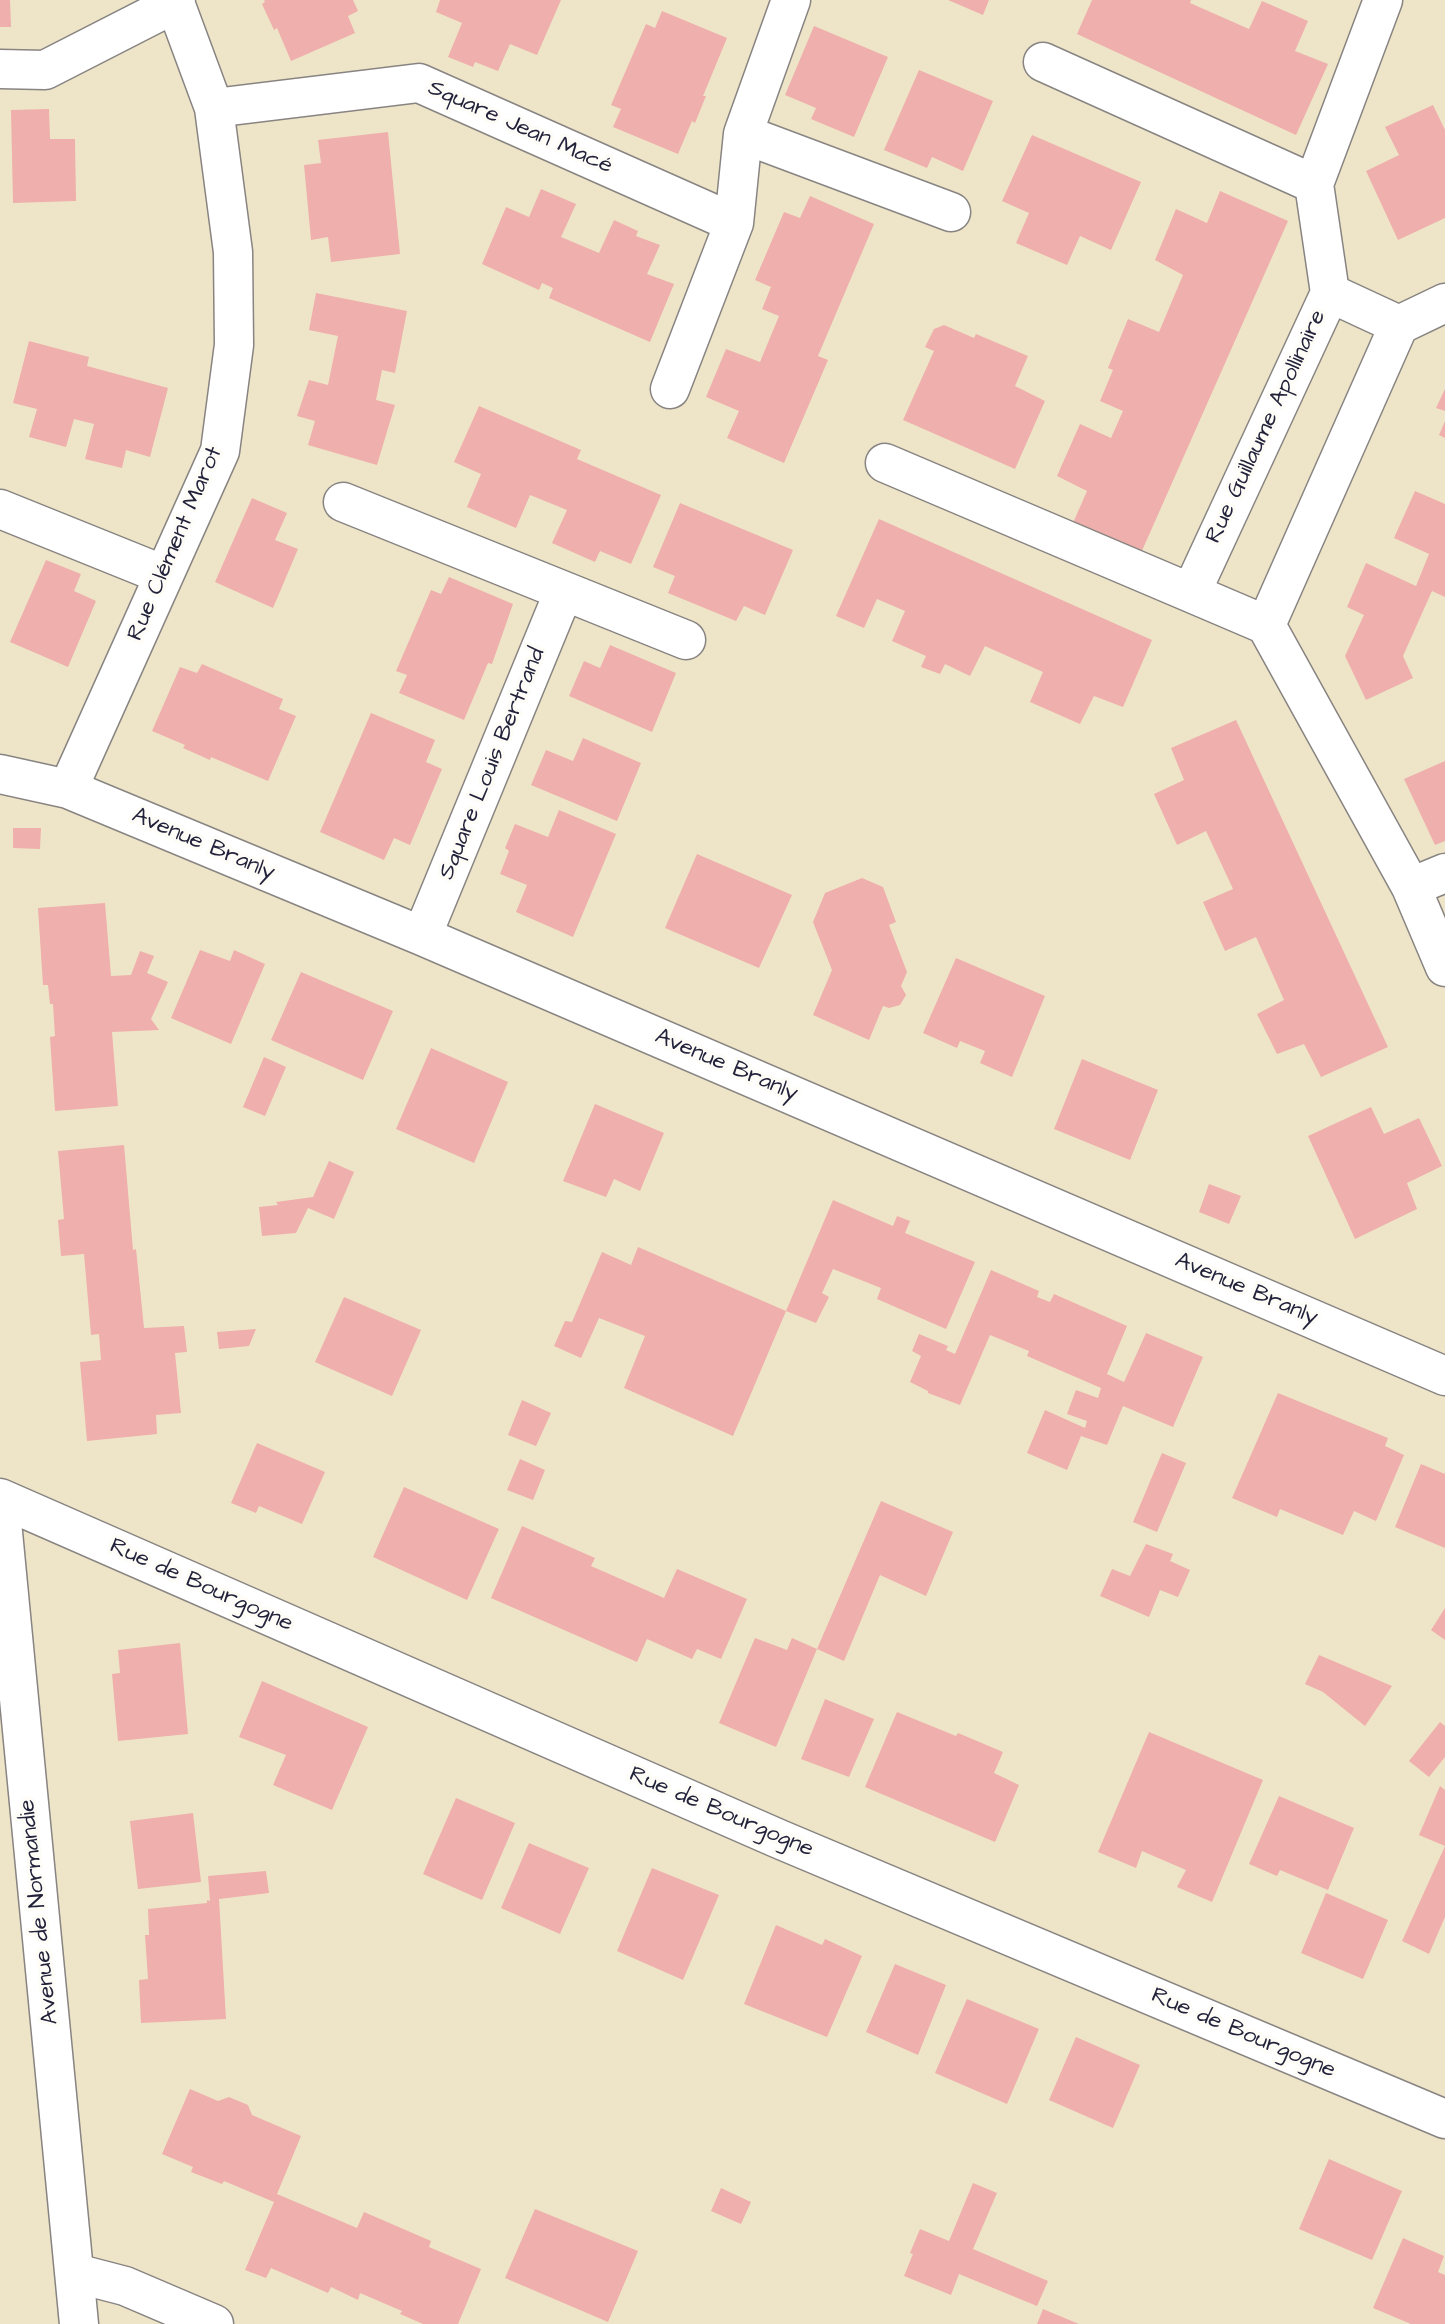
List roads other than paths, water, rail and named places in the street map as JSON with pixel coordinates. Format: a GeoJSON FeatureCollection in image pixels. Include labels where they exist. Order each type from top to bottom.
{"type":"FeatureCollection","features":[{"type":"Feature","properties":{"kind":"street"},"geometry":{"type":"LineString","coordinates":[[670,389],[734,223],[743,134],[791,0]]}},
{"type":"Feature","properties":{"kind":"street"},"geometry":{"type":"LineString","coordinates":[[1330,293],[1314,184],[1383,0]]}},
{"type":"Feature","properties":{"kind":"street"},"geometry":{"type":"LineString","coordinates":[[0,69],[45,70],[175,2]]}},
{"type":"Feature","properties":{"kind":"street","name":"Rue Clément Marot"},"geometry":{"type":"LineString","coordinates":[[68,789],[220,451],[234,345],[233,251],[214,108],[175,2]]}},
{"type":"Feature","properties":{"kind":"street"},"geometry":{"type":"LineString","coordinates":[[1043,62],[1314,184]]}},
{"type":"Feature","properties":{"kind":"street","name":"Square Jean Macé"},"geometry":{"type":"LineString","coordinates":[[214,108],[419,83],[734,223]]}},
{"type":"Feature","properties":{"kind":"street"},"geometry":{"type":"LineString","coordinates":[[743,134],[951,212]]}},
{"type":"Feature","properties":{"kind":"street","name":"Rue Guillaume Apollinaire"},"geometry":{"type":"LineString","coordinates":[[1191,593],[1330,293],[1399,325]]}},
{"type":"Feature","properties":{"kind":"street"},"geometry":{"type":"LineString","coordinates":[[1266,625],[1399,325],[1445,303]]}},
{"type":"Feature","properties":{"kind":"street"},"geometry":{"type":"LineString","coordinates":[[885,463],[1266,625],[1428,880],[1445,967]]}},
{"type":"Feature","properties":{"kind":"street"},"geometry":{"type":"LineString","coordinates":[[344,502],[686,640]]}},
{"type":"Feature","properties":{"kind":"street"},"geometry":{"type":"LineString","coordinates":[[0,509],[164,575]]}},
{"type":"Feature","properties":{"kind":"street","name":"Square Louis Bertrand"},"geometry":{"type":"LineString","coordinates":[[422,936],[564,591]]}},
{"type":"Feature","properties":{"kind":"street","name":"Avenue Branly"},"geometry":{"type":"LineString","coordinates":[[0,774],[68,789],[422,936],[1445,1376]]}},
{"type":"Feature","properties":{"kind":"street","name":"Rue de Bourgogne"},"geometry":{"type":"LineString","coordinates":[[0,1499],[779,1839],[1445,2119]]}},
{"type":"Feature","properties":{"kind":"street","name":"Avenue de Normandie"},"geometry":{"type":"LineString","coordinates":[[0,1499],[79,2324]]}},
{"type":"Feature","properties":{"kind":"street"},"geometry":{"type":"LineString","coordinates":[[75,2273],[125,2286],[214,2324]]}}]}
